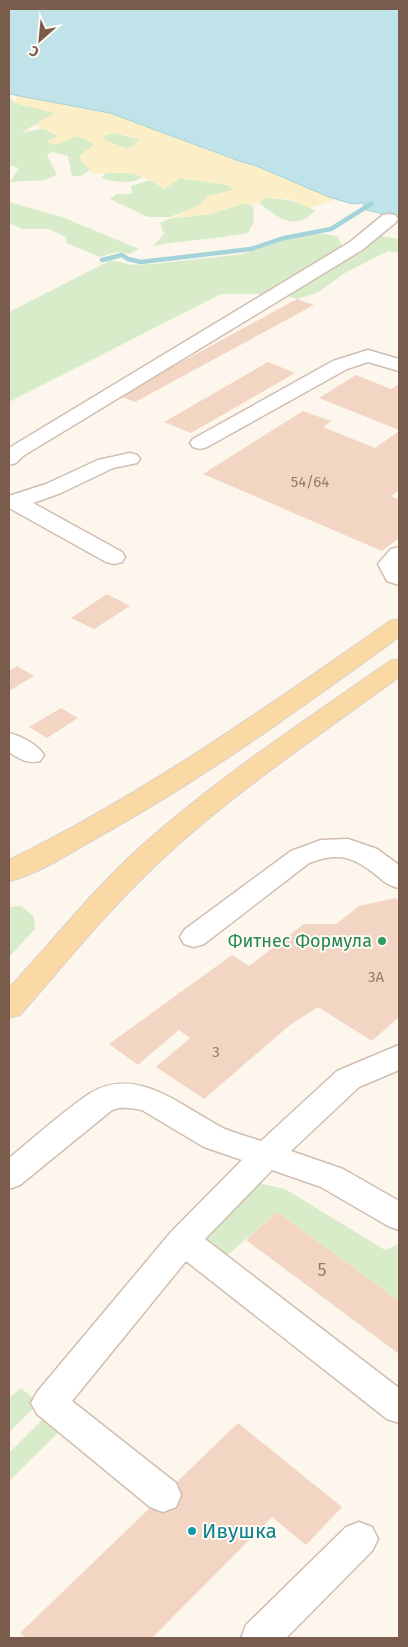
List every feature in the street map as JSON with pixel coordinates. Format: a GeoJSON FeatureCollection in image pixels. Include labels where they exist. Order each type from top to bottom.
{"type":"FeatureCollection","features":[{"type":"Feature","properties":{"kind":"main road"},"geometry":{"type":"LineString","coordinates":[[9,872],[96,828],[165,787],[229,745],[399,626]]}},
{"type":"Feature","properties":{"kind":"main road"},"geometry":{"type":"LineString","coordinates":[[9,1007],[91,912],[148,856],[202,810],[254,770],[399,666]]}},
{"type":"Feature","properties":{"kind":"street"},"geometry":{"type":"LineString","coordinates":[[9,459],[16,452],[356,246],[389,219]]}},
{"type":"Feature","properties":{"kind":"street"},"geometry":{"type":"LineString","coordinates":[[200,443],[340,366],[368,356],[399,365]]}},
{"type":"Feature","properties":{"kind":"street"},"geometry":{"type":"LineString","coordinates":[[12,502],[68,482],[87,471],[108,463],[130,459]]}},
{"type":"Feature","properties":{"kind":"street"},"geometry":{"type":"LineString","coordinates":[[12,502],[114,558]]}},
{"type":"Feature","properties":{"kind":"street"},"geometry":{"type":"LineString","coordinates":[[399,554],[389,564],[395,576],[399,578]]}},
{"type":"Feature","properties":{"kind":"street"},"geometry":{"type":"LineString","coordinates":[[9,742],[31,755]]}},
{"type":"Feature","properties":{"kind":"street"},"geometry":{"type":"LineString","coordinates":[[194,938],[300,857],[321,849],[348,848],[368,855],[399,879]]}},
{"type":"Feature","properties":{"kind":"street"},"geometry":{"type":"LineString","coordinates":[[163,1495],[50,1403],[183,1241],[246,1174],[348,1079],[395,1060],[399,1056]]}},
{"type":"Feature","properties":{"kind":"street"},"geometry":{"type":"LineString","coordinates":[[9,1176],[101,1102],[114,1096],[131,1096],[150,1100],[215,1138],[332,1178],[399,1217]]}},
{"type":"Feature","properties":{"kind":"street"},"geometry":{"type":"LineString","coordinates":[[183,1241],[399,1408]]}},
{"type":"Feature","properties":{"kind":"street"},"geometry":{"type":"LineString","coordinates":[[260,1638],[358,1540]]}},
{"type":"Feature","properties":{"kind":"green space"},"geometry":{"type":"Polygon","coordinates":[[[9,97],[15,103],[55,113],[21,133],[45,128],[59,136],[47,142],[56,145],[77,135],[95,144],[79,157],[90,170],[81,176],[72,176],[68,156],[52,152],[47,155],[57,175],[45,180],[10,182],[19,168],[9,165],[9,97]]]}},
{"type":"Feature","properties":{"kind":"green space"},"geometry":{"type":"Polygon","coordinates":[[[115,133],[141,140],[128,149],[106,141],[103,135],[115,133]]]}},
{"type":"Feature","properties":{"kind":"green space"},"geometry":{"type":"Polygon","coordinates":[[[131,172],[143,177],[128,182],[117,182],[101,178],[106,173],[131,172]]]}},
{"type":"Feature","properties":{"kind":"green space"},"geometry":{"type":"Polygon","coordinates":[[[180,178],[228,185],[234,190],[208,196],[198,206],[170,217],[148,217],[110,199],[117,194],[132,194],[131,186],[151,180],[164,188],[180,178]]]}},
{"type":"Feature","properties":{"kind":"green space"},"geometry":{"type":"Polygon","coordinates":[[[266,198],[298,202],[315,211],[300,221],[287,221],[260,204],[260,201],[266,198]]]}},
{"type":"Feature","properties":{"kind":"green space"},"geometry":{"type":"Polygon","coordinates":[[[9,202],[62,217],[139,249],[129,254],[116,252],[100,257],[66,243],[66,237],[49,229],[23,229],[9,223],[9,202]]]}},
{"type":"Feature","properties":{"kind":"green space"},"geometry":{"type":"Polygon","coordinates":[[[247,202],[253,207],[254,221],[248,233],[153,246],[164,234],[160,223],[168,219],[210,214],[247,202]]]}},
{"type":"Feature","properties":{"kind":"green space"},"geometry":{"type":"Polygon","coordinates":[[[316,233],[337,236],[343,247],[264,294],[221,294],[9,402],[9,312],[111,260],[132,265],[243,254],[291,238],[316,233]]]}},
{"type":"Feature","properties":{"kind":"green space"},"geometry":{"type":"Polygon","coordinates":[[[382,236],[399,239],[399,253],[388,251],[345,273],[317,293],[297,299],[287,296],[382,236]]]}},
{"type":"Feature","properties":{"kind":"green space"},"geometry":{"type":"Polygon","coordinates":[[[21,906],[34,917],[35,929],[9,957],[9,907],[21,906]]]}},
{"type":"Feature","properties":{"kind":"green space"},"geometry":{"type":"Polygon","coordinates":[[[258,1183],[285,1189],[385,1250],[399,1244],[399,1301],[277,1212],[224,1258],[198,1239],[258,1183]]]}},
{"type":"Feature","properties":{"kind":"green space"},"geometry":{"type":"Polygon","coordinates":[[[21,1388],[39,1403],[9,1432],[9,1398],[21,1388]]]}},
{"type":"Feature","properties":{"kind":"green space"},"geometry":{"type":"Polygon","coordinates":[[[51,1411],[67,1424],[9,1481],[9,1453],[51,1411]]]}},
{"type":"Feature","properties":{"kind":"sand"},"geometry":{"type":"Polygon","coordinates":[[[16,95],[110,113],[241,162],[254,165],[337,199],[310,208],[291,199],[266,198],[259,203],[247,205],[247,203],[210,214],[168,219],[198,206],[208,196],[233,190],[228,185],[180,178],[164,189],[138,175],[122,173],[93,174],[79,157],[95,144],[77,136],[56,145],[46,142],[58,136],[35,125],[54,113],[15,103],[16,95]],[[115,133],[103,136],[106,141],[128,149],[140,139],[115,133]]]}},
{"type":"Feature","properties":{"kind":"water"},"geometry":{"type":"Polygon","coordinates":[[[9,9],[399,9],[399,218],[363,209],[364,203],[352,204],[329,197],[254,165],[110,113],[9,94],[9,9]]]}},
{"type":"Feature","properties":{"kind":"building"},"geometry":{"type":"Polygon","coordinates":[[[297,299],[314,305],[135,402],[119,396],[297,299]]]}},
{"type":"Feature","properties":{"kind":"building"},"geometry":{"type":"Polygon","coordinates":[[[268,362],[295,373],[191,433],[164,422],[268,362]]]}},
{"type":"Feature","properties":{"kind":"building"},"geometry":{"type":"Polygon","coordinates":[[[356,375],[391,389],[399,384],[399,430],[319,398],[356,375]]]}},
{"type":"Feature","properties":{"kind":"building"},"geometry":{"type":"Polygon","coordinates":[[[303,411],[331,421],[323,427],[375,448],[399,431],[399,490],[391,496],[399,500],[399,538],[382,551],[203,474],[303,411]]]}},
{"type":"Feature","properties":{"kind":"building"},"geometry":{"type":"Polygon","coordinates":[[[107,594],[130,606],[94,629],[71,618],[107,594]]]}},
{"type":"Feature","properties":{"kind":"building"},"geometry":{"type":"Polygon","coordinates":[[[17,666],[34,676],[9,691],[9,671],[17,666]]]}},
{"type":"Feature","properties":{"kind":"building"},"geometry":{"type":"Polygon","coordinates":[[[61,708],[78,718],[47,738],[29,727],[61,708]]]}},
{"type":"Feature","properties":{"kind":"building"},"geometry":{"type":"Polygon","coordinates":[[[396,898],[399,902],[399,1017],[372,1041],[318,1007],[290,1025],[204,1099],[156,1067],[190,1038],[179,1030],[138,1065],[109,1044],[232,955],[249,966],[304,924],[336,924],[359,906],[396,898]]]}},
{"type":"Feature","properties":{"kind":"building"},"geometry":{"type":"Polygon","coordinates":[[[277,1212],[399,1301],[399,1354],[246,1240],[277,1212]]]}},
{"type":"Feature","properties":{"kind":"building","name":"Ивушка"},"geometry":{"type":"Polygon","coordinates":[[[238,1423],[342,1507],[306,1545],[272,1517],[152,1638],[25,1638],[20,1633],[238,1423]]]}},
{"type":"Feature","properties":{"kind":"waterway"},"geometry":{"type":"LineString","coordinates":[[102,260],[122,255],[128,259],[141,262],[251,249],[284,238],[331,229],[371,204]]}},
{"type":"Feature","properties":{"kind":"place","name":"Фитнес Формула"},"geometry":{"type":"Point","coordinates":[382,941]}},
{"type":"Feature","properties":{"kind":"place","name":"Ивушка"},"geometry":{"type":"Point","coordinates":[192,1531]}}]}
